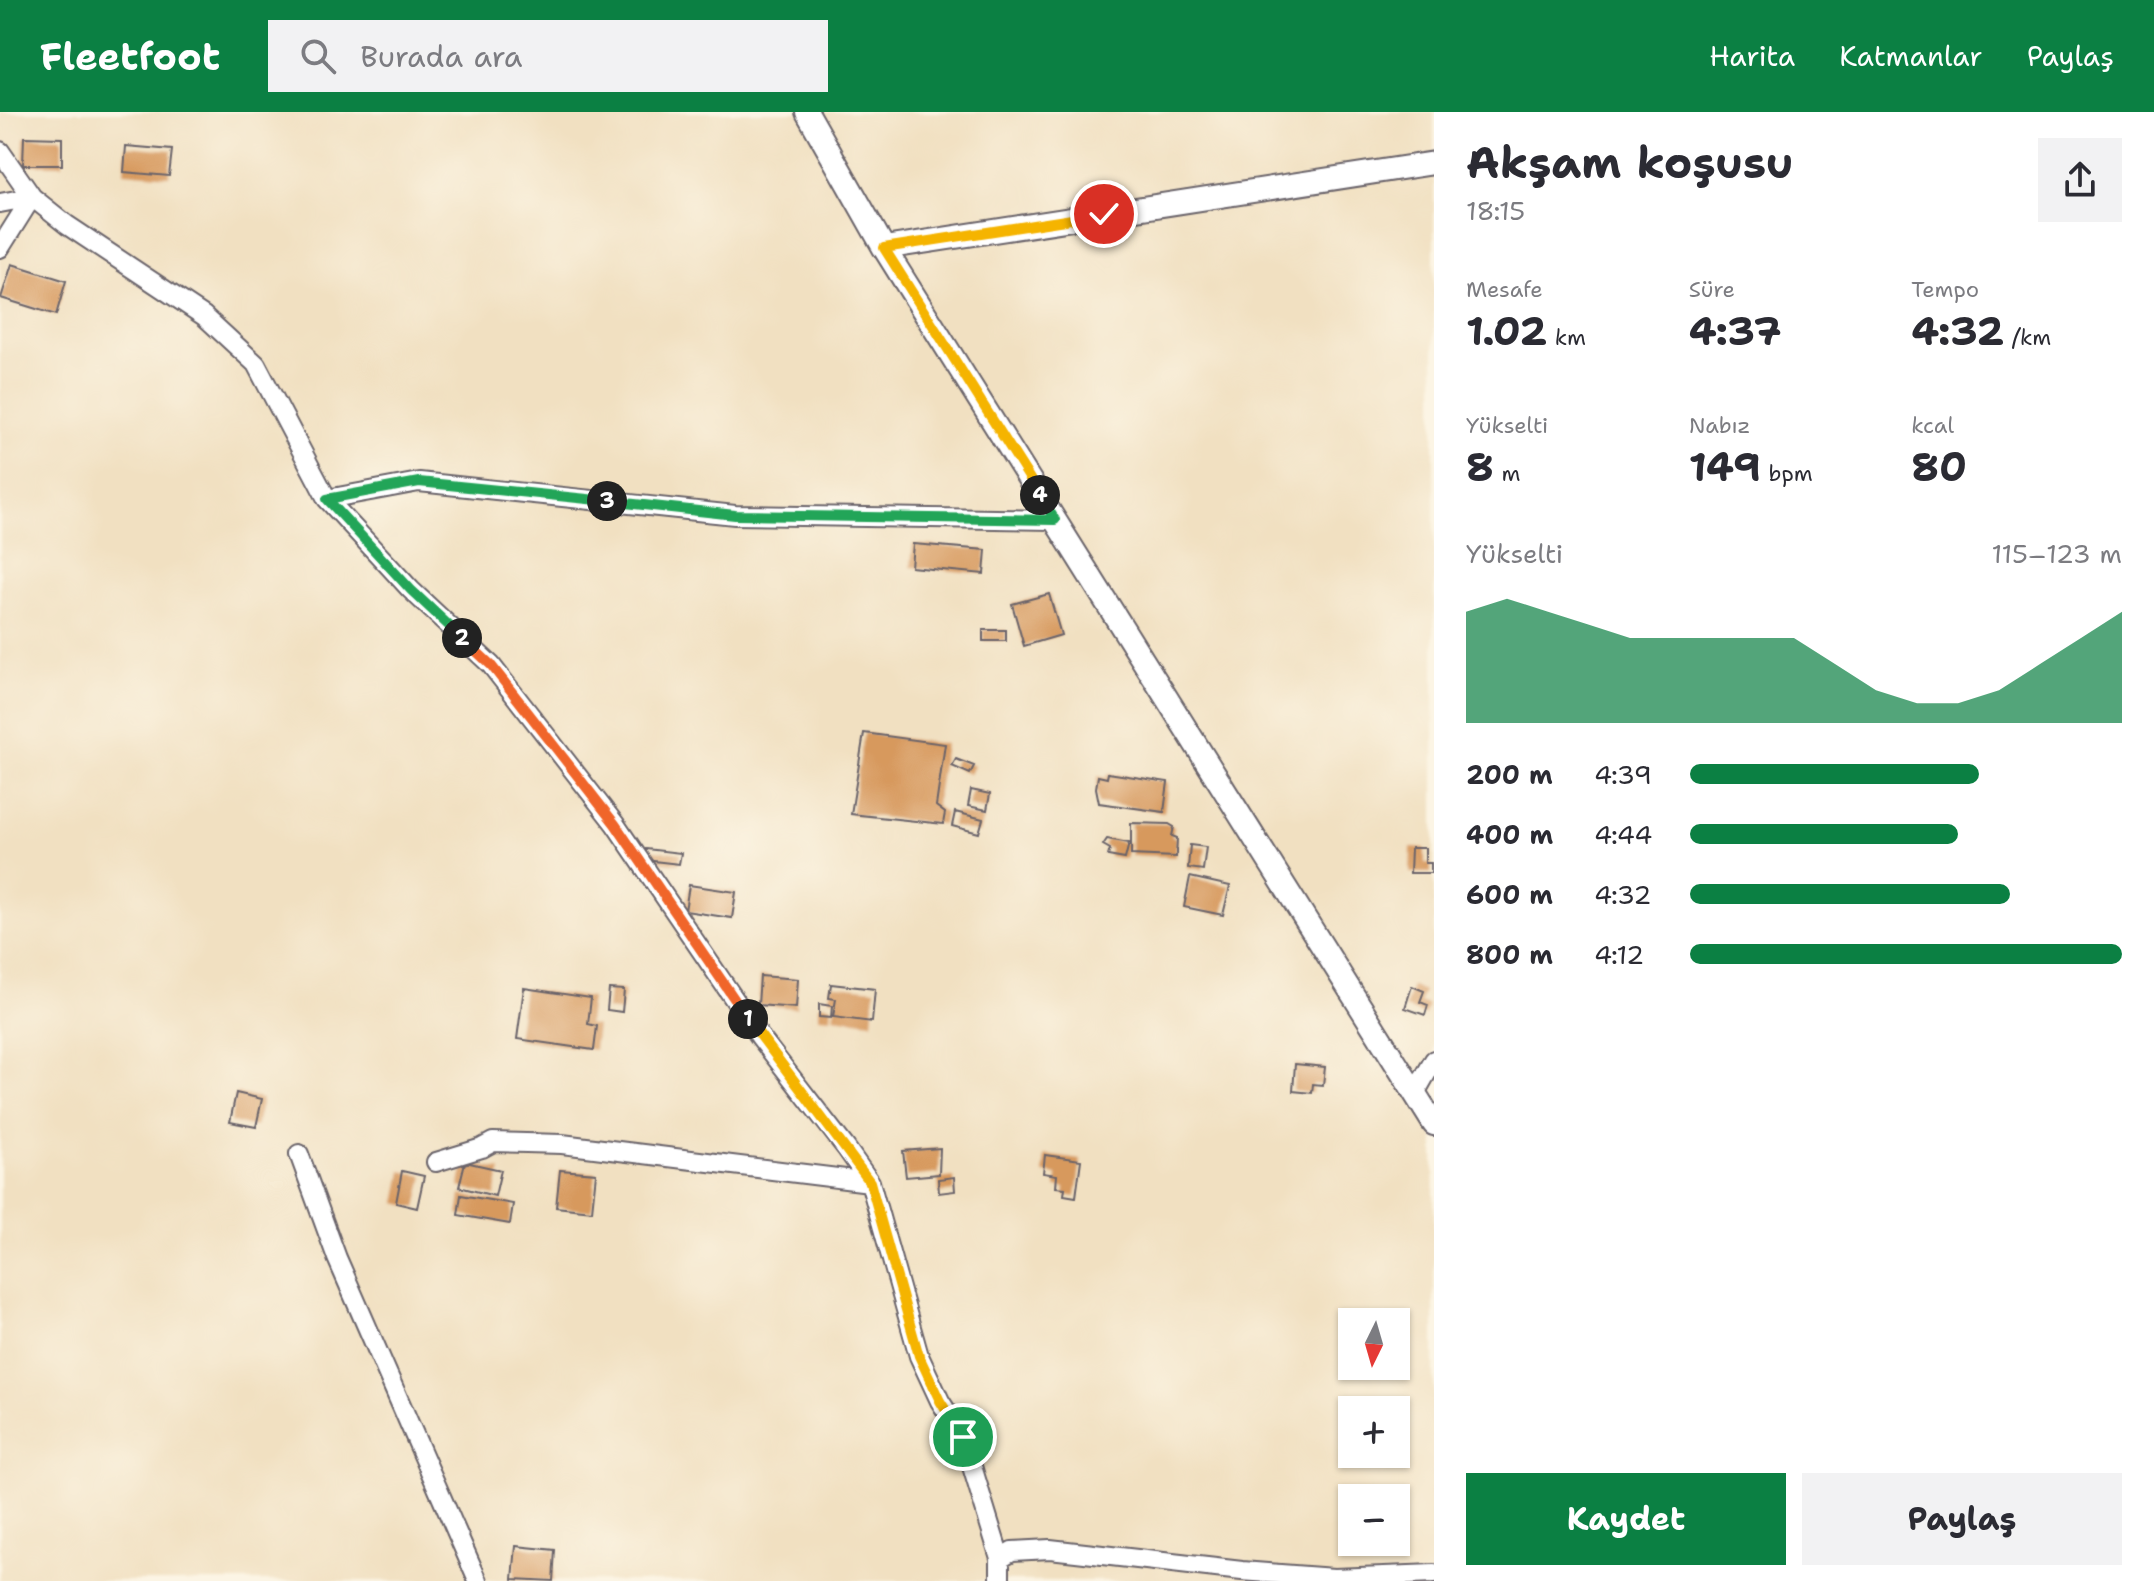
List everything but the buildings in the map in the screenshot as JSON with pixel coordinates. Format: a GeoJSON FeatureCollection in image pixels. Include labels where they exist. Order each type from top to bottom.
{"type":"FeatureCollection","features":[{"type":"Feature","properties":{"kind":"street"},"geometry":{"type":"LineString","coordinates":[[807,112],[884,248],[1434,1124]]}},
{"type":"Feature","properties":{"kind":"street"},"geometry":{"type":"LineString","coordinates":[[0,151],[32,197],[67,225],[204,316],[256,364],[327,499],[411,590],[491,665],[615,824],[760,1037],[870,1182],[919,1356],[940,1401],[963,1437],[1000,1558],[1000,1581]]}},
{"type":"Feature","properties":{"kind":"street"},"geometry":{"type":"LineString","coordinates":[[884,248],[1434,163]]}},
{"type":"Feature","properties":{"kind":"street"},"geometry":{"type":"LineString","coordinates":[[0,203],[32,197]]}},
{"type":"Feature","properties":{"kind":"street"},"geometry":{"type":"LineString","coordinates":[[0,248],[32,197]]}},
{"type":"Feature","properties":{"kind":"street"},"geometry":{"type":"LineString","coordinates":[[327,499],[419,482],[735,515],[1055,520]]}},
{"type":"Feature","properties":{"kind":"street"},"geometry":{"type":"LineString","coordinates":[[1414,1095],[1434,1060]]}},
{"type":"Feature","properties":{"kind":"street"},"geometry":{"type":"LineString","coordinates":[[436,1162],[493,1142],[562,1144],[870,1182]]}},
{"type":"Feature","properties":{"kind":"street"},"geometry":{"type":"LineString","coordinates":[[299,1154],[337,1258],[478,1581]]}},
{"type":"Feature","properties":{"kind":"street"},"geometry":{"type":"LineString","coordinates":[[1000,1558],[1012,1551],[1050,1549],[1334,1578],[1384,1579],[1434,1574]]}},
{"type":"Feature","properties":{"kind":"route"},"geometry":{"type":"LineString","coordinates":[[963,1437],[940,1401],[919,1356],[870,1182],[760,1037],[615,824],[491,665],[411,590],[327,499],[419,482],[735,515],[1055,520],[884,248],[1104,214]]}}]}
